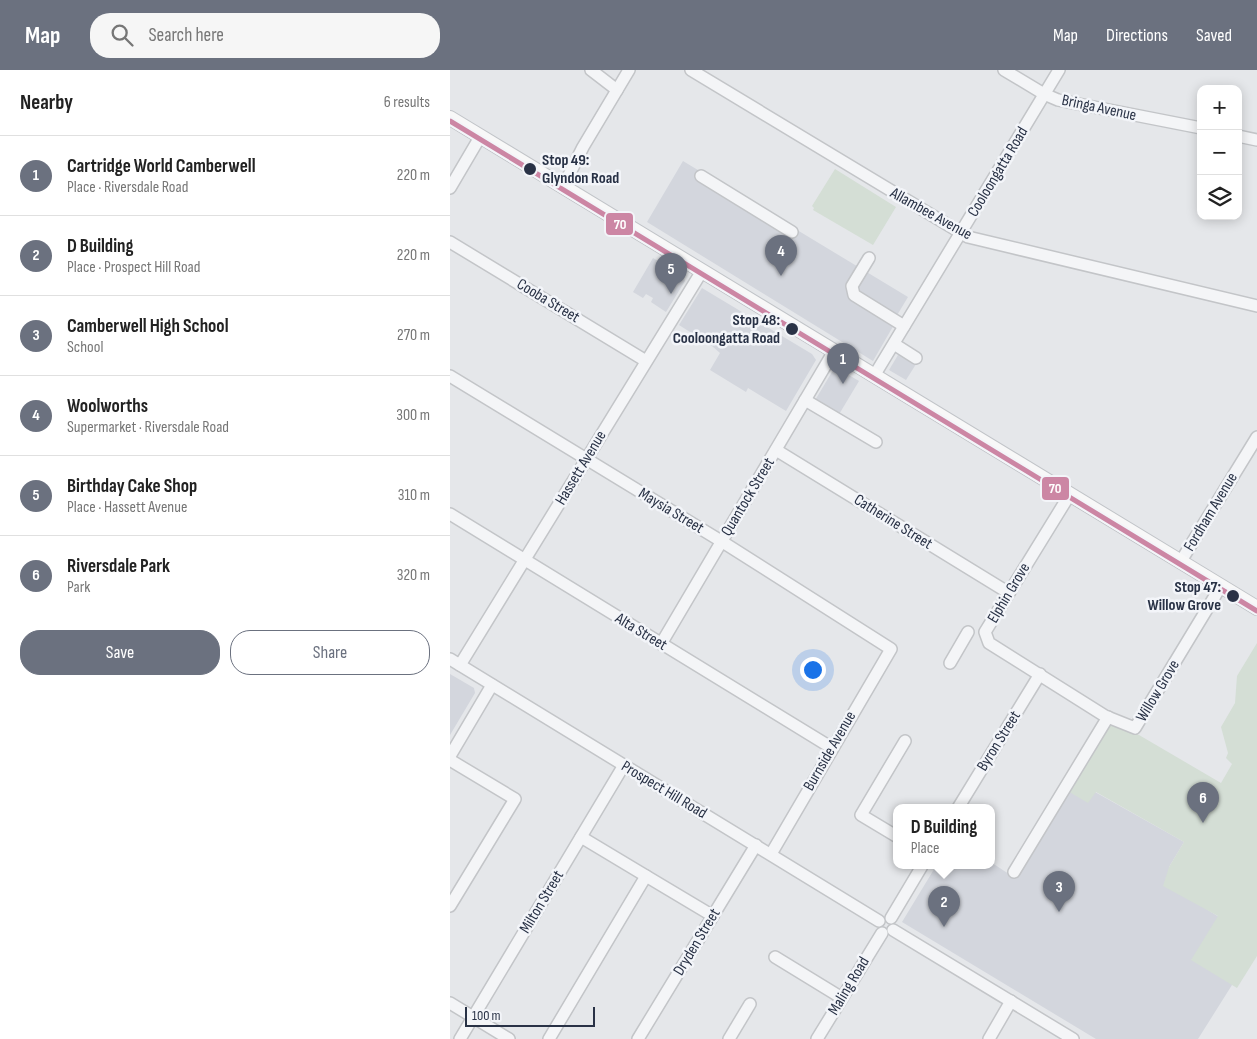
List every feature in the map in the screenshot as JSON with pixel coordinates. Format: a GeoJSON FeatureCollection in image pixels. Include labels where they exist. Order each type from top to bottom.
{"type":"FeatureCollection","features":[{"type":"Feature","properties":{"kind":"main road"},"geometry":{"type":"LineString","coordinates":[[450,118],[1257,608]]}},
{"type":"Feature","properties":{"kind":"street"},"geometry":{"type":"LineString","coordinates":[[592,70],[619,87]]}},
{"type":"Feature","properties":{"kind":"street"},"geometry":{"type":"LineString","coordinates":[[560,185],[630,70]]}},
{"type":"Feature","properties":{"kind":"street","name":"Allambee Avenue"},"geometry":{"type":"LineString","coordinates":[[690,70],[960,234],[1257,306]]}},
{"type":"Feature","properties":{"kind":"street","name":"Bringa Avenue"},"geometry":{"type":"LineString","coordinates":[[1004,70],[1044,94],[1058,100],[1197,127]]}},
{"type":"Feature","properties":{"kind":"street","name":"Cooloongatta Road"},"geometry":{"type":"LineString","coordinates":[[874,376],[1059,70]]}},
{"type":"Feature","properties":{"kind":"street"},"geometry":{"type":"LineString","coordinates":[[450,188],[480,137]]}},
{"type":"Feature","properties":{"kind":"street"},"geometry":{"type":"LineString","coordinates":[[1242,137],[1257,140]]}},
{"type":"Feature","properties":{"kind":"street"},"geometry":{"type":"LineString","coordinates":[[701,176],[792,232]]}},
{"type":"Feature","properties":{"kind":"street","name":"Cooba Street"},"geometry":{"type":"LineString","coordinates":[[450,242],[646,361]]}},
{"type":"Feature","properties":{"kind":"street"},"geometry":{"type":"LineString","coordinates":[[869,258],[852,286],[854,295],[904,326]]}},
{"type":"Feature","properties":{"kind":"street","name":"Hassett Avenue"},"geometry":{"type":"LineString","coordinates":[[455,662],[524,560],[702,271]]}},
{"type":"Feature","properties":{"kind":"street"},"geometry":{"type":"LineString","coordinates":[[894,344],[916,358]]}},
{"type":"Feature","properties":{"kind":"street","name":"Quantock Street"},"geometry":{"type":"LineString","coordinates":[[661,644],[834,351]]}},
{"type":"Feature","properties":{"kind":"street","name":"Maysia Street"},"geometry":{"type":"LineString","coordinates":[[450,376],[891,649]]}},
{"type":"Feature","properties":{"kind":"street"},"geometry":{"type":"LineString","coordinates":[[805,400],[876,442]]}},
{"type":"Feature","properties":{"kind":"street","name":"Fordham Avenue"},"geometry":{"type":"LineString","coordinates":[[1181,561],[1257,437]]}},
{"type":"Feature","properties":{"kind":"street","name":"Catherine Street"},"geometry":{"type":"LineString","coordinates":[[776,450],[1009,593]]}},
{"type":"Feature","properties":{"kind":"street","name":"Elphin Grove"},"geometry":{"type":"LineString","coordinates":[[1040,674],[989,642],[985,632],[1070,494]]}},
{"type":"Feature","properties":{"kind":"street","name":"Alta Street"},"geometry":{"type":"LineString","coordinates":[[450,514],[832,748]]}},
{"type":"Feature","properties":{"kind":"street","name":"Willow Grove"},"geometry":{"type":"LineString","coordinates":[[1040,674],[1108,717],[1135,728],[1222,586]]}},
{"type":"Feature","properties":{"kind":"street"},"geometry":{"type":"LineString","coordinates":[[950,663],[968,632]]}},
{"type":"Feature","properties":{"kind":"street","name":"Burnside Avenue"},"geometry":{"type":"LineString","coordinates":[[771,854],[891,649]]}},
{"type":"Feature","properties":{"kind":"street","name":"Prospect Hill Road"},"geometry":{"type":"LineString","coordinates":[[455,662],[879,921]]}},
{"type":"Feature","properties":{"kind":"street","name":"Byron Street"},"geometry":{"type":"LineString","coordinates":[[960,804],[1040,674]]}},
{"type":"Feature","properties":{"kind":"street"},"geometry":{"type":"LineString","coordinates":[[450,756],[492,685]]}},
{"type":"Feature","properties":{"kind":"street"},"geometry":{"type":"LineString","coordinates":[[1014,872],[1108,717]]}},
{"type":"Feature","properties":{"kind":"street"},"geometry":{"type":"LineString","coordinates":[[893,834],[861,815],[905,741]]}},
{"type":"Feature","properties":{"kind":"street"},"geometry":{"type":"LineString","coordinates":[[450,760],[515,799],[450,906]]}},
{"type":"Feature","properties":{"kind":"street","name":"Milton Street"},"geometry":{"type":"LineString","coordinates":[[460,1039],[624,765]]}},
{"type":"Feature","properties":{"kind":"street"},"geometry":{"type":"LineString","coordinates":[[581,837],[713,916]]}},
{"type":"Feature","properties":{"kind":"street","name":"Dryden Street"},"geometry":{"type":"LineString","coordinates":[[638,1039],[756,845]]}},
{"type":"Feature","properties":{"kind":"street"},"geometry":{"type":"LineString","coordinates":[[891,918],[920,869]]}},
{"type":"Feature","properties":{"kind":"street"},"geometry":{"type":"LineString","coordinates":[[549,1039],[646,876]]}},
{"type":"Feature","properties":{"kind":"street"},"geometry":{"type":"LineString","coordinates":[[891,918],[884,917],[879,921],[878,926],[1011,1001],[1073,1039]]}},
{"type":"Feature","properties":{"kind":"street"},"geometry":{"type":"LineString","coordinates":[[887,931],[894,922],[891,918]]}},
{"type":"Feature","properties":{"kind":"street","name":"Maling Road"},"geometry":{"type":"LineString","coordinates":[[817,1039],[887,931]]}},
{"type":"Feature","properties":{"kind":"street"},"geometry":{"type":"LineString","coordinates":[[775,957],[842,998]]}},
{"type":"Feature","properties":{"kind":"street"},"geometry":{"type":"LineString","coordinates":[[989,1039],[1011,1001]]}},
{"type":"Feature","properties":{"kind":"street"},"geometry":{"type":"LineString","coordinates":[[450,1003],[509,1039]]}},
{"type":"Feature","properties":{"kind":"street"},"geometry":{"type":"LineString","coordinates":[[729,1039],[750,1004]]}},
{"type":"Feature","properties":{"kind":"shaded area"},"geometry":{"type":"Polygon","coordinates":[[[683,161],[908,297],[873,361],[647,222],[683,161]]]}},
{"type":"Feature","properties":{"kind":"shaded area"},"geometry":{"type":"Polygon","coordinates":[[[835,169],[896,207],[873,245],[813,210],[812,206],[835,169]]]}},
{"type":"Feature","properties":{"kind":"shaded area"},"geometry":{"type":"Polygon","coordinates":[[[653,258],[683,276],[685,281],[666,312],[651,302],[653,298],[646,294],[643,298],[633,292],[653,258]]]}},
{"type":"Feature","properties":{"kind":"shaded area"},"geometry":{"type":"Polygon","coordinates":[[[702,288],[812,354],[816,360],[786,411],[748,388],[746,392],[710,370],[720,353],[679,325],[702,288]]]}},
{"type":"Feature","properties":{"kind":"shaded area"},"geometry":{"type":"Polygon","coordinates":[[[901,350],[918,361],[906,380],[889,370],[901,350]]]}},
{"type":"Feature","properties":{"kind":"shaded area"},"geometry":{"type":"Polygon","coordinates":[[[835,367],[859,381],[838,416],[814,402],[835,367]]]}},
{"type":"Feature","properties":{"kind":"shaded area"},"geometry":{"type":"Polygon","coordinates":[[[1257,643],[1257,956],[1237,988],[1191,960],[1218,916],[1163,886],[1169,867],[1184,842],[1096,792],[1088,803],[1066,790],[1110,718],[1221,783],[1232,764],[1226,758],[1228,753],[1221,727],[1235,703],[1237,676],[1257,643]]]}},
{"type":"Feature","properties":{"kind":"shaded area"},"geometry":{"type":"Polygon","coordinates":[[[450,674],[474,688],[475,693],[450,735],[450,674]]]}},
{"type":"Feature","properties":{"kind":"shaded area"},"geometry":{"type":"Polygon","coordinates":[[[1066,790],[1095,792],[1184,842],[1169,867],[1203,907],[1219,917],[1232,985],[1198,1039],[1096,1039],[902,922],[934,869],[995,869],[995,865],[1012,876],[1066,790]]]}},
{"type":"Feature","properties":{"kind":"transit line","name":"70"},"geometry":{"type":"LineString","coordinates":[[450,121],[1257,611]]}},
{"type":"Feature","properties":{"kind":"place","name":"Stop 49: Glyndon Road"},"geometry":{"type":"Point","coordinates":[530,169]}},
{"type":"Feature","properties":{"kind":"place","name":"Woolworths"},"geometry":{"type":"Point","coordinates":[781,276]}},
{"type":"Feature","properties":{"kind":"place","name":"Birthday Cake Shop"},"geometry":{"type":"Point","coordinates":[671,294]}},
{"type":"Feature","properties":{"kind":"place","name":"Stop 48: Cooloongatta Road"},"geometry":{"type":"Point","coordinates":[792,329]}},
{"type":"Feature","properties":{"kind":"place","name":"Cartridge World Camberwell"},"geometry":{"type":"Point","coordinates":[843,384]}},
{"type":"Feature","properties":{"kind":"place","name":"Stop 47: Willow Grove"},"geometry":{"type":"Point","coordinates":[1233,596]}},
{"type":"Feature","properties":{"kind":"place","name":"Riversdale Park"},"geometry":{"type":"Point","coordinates":[1203,823]}},
{"type":"Feature","properties":{"kind":"place","name":"Camberwell High School"},"geometry":{"type":"Point","coordinates":[1059,912]}},
{"type":"Feature","properties":{"kind":"place","name":"D Building"},"geometry":{"type":"Point","coordinates":[944,927]}}]}
